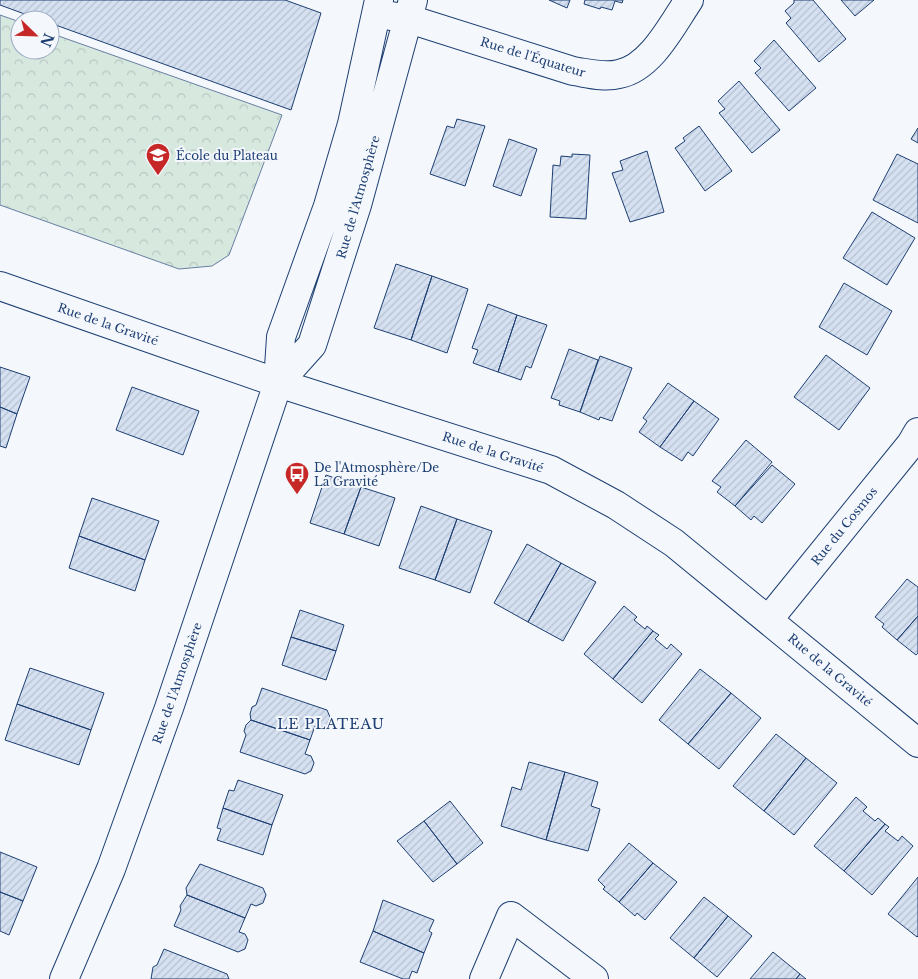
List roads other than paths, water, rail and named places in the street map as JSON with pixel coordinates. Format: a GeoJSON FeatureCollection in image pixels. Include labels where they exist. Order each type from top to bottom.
{"type":"FeatureCollection","features":[{"type":"Feature","properties":{"kind":"street","name":"Rue de l'Équateur"},"geometry":{"type":"LineString","coordinates":[[378,7],[411,9],[573,70],[596,75],[620,74],[643,62],[662,43],[689,0]]}},
{"type":"Feature","properties":{"kind":"street","name":"Rue de l'Atmosphère"},"geometry":{"type":"LineString","coordinates":[[64,979],[111,869],[198,622],[278,383],[281,337],[328,206],[352,124],[378,7]]}},
{"type":"Feature","properties":{"kind":"street","name":"Rue de l'Atmosphère"},"geometry":{"type":"LineString","coordinates":[[278,383],[312,345],[357,205],[411,9]]}},
{"type":"Feature","properties":{"kind":"street","name":"Rue de la Gravité"},"geometry":{"type":"LineString","coordinates":[[0,286],[278,383],[551,470],[616,505],[674,543],[918,743]]}},
{"type":"Feature","properties":{"kind":"street","name":"Rue du Cosmos"},"geometry":{"type":"LineString","coordinates":[[768,619],[911,444],[918,432]]}},
{"type":"Feature","properties":{"kind":"street"},"geometry":{"type":"LineString","coordinates":[[484,979],[511,916],[594,979]]}},
{"type":"Feature","properties":{"kind":"place","name":"École du Plateau"},"geometry":{"type":"Point","coordinates":[158,176]}},
{"type":"Feature","properties":{"kind":"place","name":"De l'Atmosphère/De La Gravité"},"geometry":{"type":"Point","coordinates":[297,495]}},
{"type":"Feature","properties":{"kind":"district","name":"LE PLATEAU"},"geometry":{"type":"Point","coordinates":[331,724]}}]}
